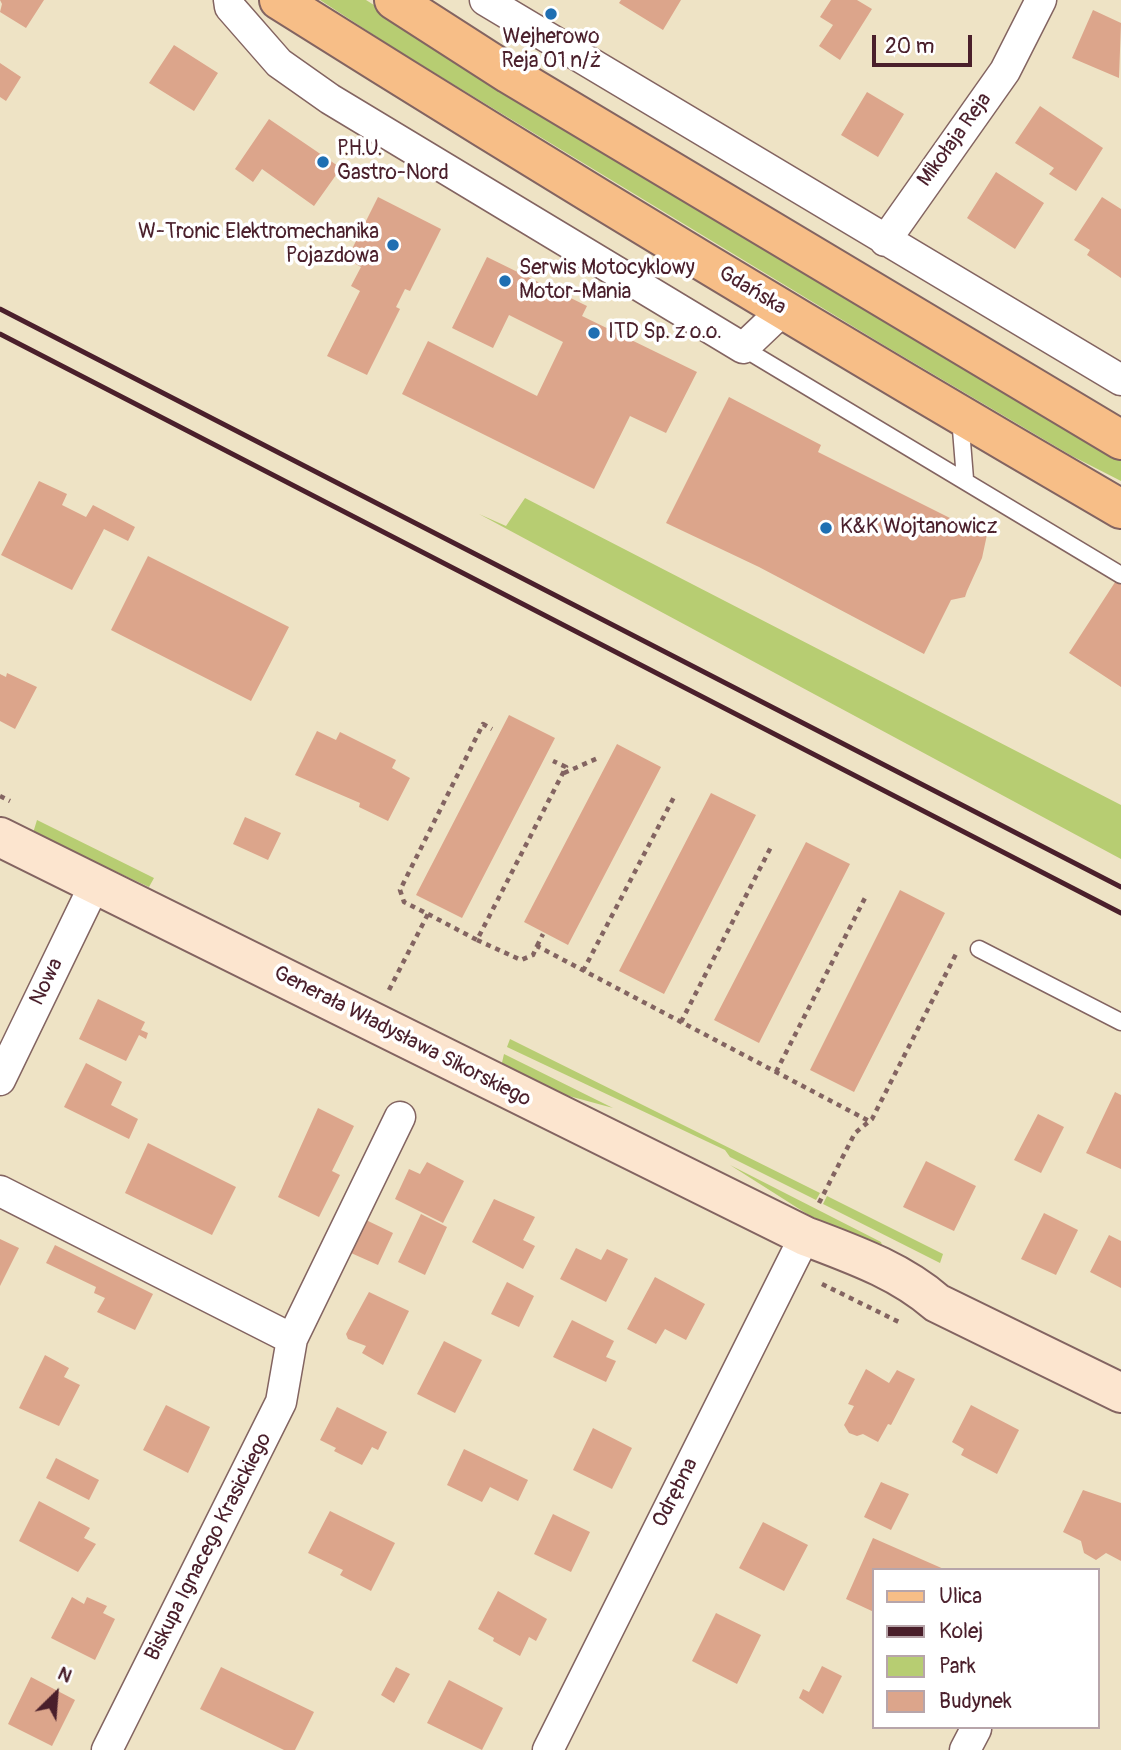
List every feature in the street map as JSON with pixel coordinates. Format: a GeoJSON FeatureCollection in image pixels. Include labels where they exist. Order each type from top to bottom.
{"type":"FeatureCollection","features":[{"type":"Feature","properties":{"kind":"main road","name":"Gdańska"},"geometry":{"type":"LineString","coordinates":[[279,0],[471,121],[783,310],[1121,509]]}},
{"type":"Feature","properties":{"kind":"main road"},"geometry":{"type":"LineString","coordinates":[[394,0],[509,74],[1121,440]]}},
{"type":"Feature","properties":{"kind":"street"},"geometry":{"type":"LineString","coordinates":[[229,0],[230,7],[279,63],[330,99],[743,348],[783,310]]}},
{"type":"Feature","properties":{"kind":"street"},"geometry":{"type":"LineString","coordinates":[[485,0],[1121,380]]}},
{"type":"Feature","properties":{"kind":"street","name":"Mikołaja Reja"},"geometry":{"type":"LineString","coordinates":[[885,241],[1005,71],[1041,0]]}},
{"type":"Feature","properties":{"kind":"street","name":"Generała Władysława Sikorskiego"},"geometry":{"type":"LineString","coordinates":[[0,837],[812,1221],[869,1261],[914,1283],[937,1303],[1121,1393]]}},
{"type":"Feature","properties":{"kind":"street","name":"Nowa"},"geometry":{"type":"LineString","coordinates":[[0,1080],[95,884]]}},
{"type":"Feature","properties":{"kind":"street","name":"Biskupa Ignacego Krasickiego"},"geometry":{"type":"LineString","coordinates":[[107,1750],[281,1402],[292,1339],[400,1116]]}},
{"type":"Feature","properties":{"kind":"street"},"geometry":{"type":"LineString","coordinates":[[0,1191],[292,1339]]}},
{"type":"Feature","properties":{"kind":"street","name":"Odrębna"},"geometry":{"type":"LineString","coordinates":[[548,1750],[812,1221]]}},
{"type":"Feature","properties":{"kind":"lane"},"geometry":{"type":"LineString","coordinates":[[743,348],[1121,575]]}},
{"type":"Feature","properties":{"kind":"lane"},"geometry":{"type":"LineString","coordinates":[[959,415],[965,479]]}},
{"type":"Feature","properties":{"kind":"lane"},"geometry":{"type":"LineString","coordinates":[[979,949],[1121,1022]]}},
{"type":"Feature","properties":{"kind":"path"},"geometry":{"type":"LineString","coordinates":[[492,729],[483,724],[400,890],[404,902],[521,960],[533,955],[543,934]]}},
{"type":"Feature","properties":{"kind":"path"},"geometry":{"type":"LineString","coordinates":[[563,774],[598,758]]}},
{"type":"Feature","properties":{"kind":"path"},"geometry":{"type":"LineString","coordinates":[[477,940],[566,767],[553,761]]}},
{"type":"Feature","properties":{"kind":"path"},"geometry":{"type":"LineString","coordinates":[[583,971],[674,797]]}},
{"type":"Feature","properties":{"kind":"path"},"geometry":{"type":"LineString","coordinates":[[681,1022],[771,847]]}},
{"type":"Feature","properties":{"kind":"path"},"geometry":{"type":"LineString","coordinates":[[776,1072],[866,896]]}},
{"type":"Feature","properties":{"kind":"path"},"geometry":{"type":"LineString","coordinates":[[388,992],[428,914]]}},
{"type":"Feature","properties":{"kind":"path"},"geometry":{"type":"LineString","coordinates":[[812,1221],[855,1133],[869,1121],[961,944]]}},
{"type":"Feature","properties":{"kind":"path"},"geometry":{"type":"LineString","coordinates":[[537,946],[869,1121]]}},
{"type":"Feature","properties":{"kind":"green space"},"geometry":{"type":"Polygon","coordinates":[[[320,0],[366,0],[523,99],[1121,458],[1121,481],[1072,456],[887,347],[400,52],[320,0]]]}},
{"type":"Feature","properties":{"kind":"green space"},"geometry":{"type":"Polygon","coordinates":[[[525,498],[1121,805],[1121,859],[479,514],[506,526],[525,498]]]}},
{"type":"Feature","properties":{"kind":"green space"},"geometry":{"type":"Polygon","coordinates":[[[37,820],[154,878],[149,887],[33,833],[37,820]]]}},
{"type":"Feature","properties":{"kind":"green space"},"geometry":{"type":"Polygon","coordinates":[[[510,1039],[820,1193],[816,1200],[730,1157],[725,1150],[507,1047],[510,1039]]]}},
{"type":"Feature","properties":{"kind":"green space"},"geometry":{"type":"Polygon","coordinates":[[[504,1054],[613,1108],[547,1090],[501,1067],[504,1054]]]}},
{"type":"Feature","properties":{"kind":"green space"},"geometry":{"type":"Polygon","coordinates":[[[730,1165],[881,1242],[884,1251],[815,1219],[730,1165]]]}},
{"type":"Feature","properties":{"kind":"green space"},"geometry":{"type":"Polygon","coordinates":[[[827,1196],[943,1254],[940,1263],[823,1204],[827,1196]]]}},
{"type":"Feature","properties":{"kind":"building"},"geometry":{"type":"Polygon","coordinates":[[[0,0],[44,0],[26,28],[0,12],[0,0]]]}},
{"type":"Feature","properties":{"kind":"building"},"geometry":{"type":"Polygon","coordinates":[[[621,0],[681,0],[663,30],[619,3],[621,0]]]}},
{"type":"Feature","properties":{"kind":"building"},"geometry":{"type":"Polygon","coordinates":[[[831,0],[857,0],[872,9],[840,60],[819,46],[833,25],[820,17],[831,0]]]}},
{"type":"Feature","properties":{"kind":"building"},"geometry":{"type":"Polygon","coordinates":[[[1093,10],[1121,23],[1119,78],[1072,58],[1093,10]]]}},
{"type":"Feature","properties":{"kind":"building"},"geometry":{"type":"Polygon","coordinates":[[[174,45],[218,73],[194,111],[149,83],[174,45]]]}},
{"type":"Feature","properties":{"kind":"building"},"geometry":{"type":"Polygon","coordinates":[[[0,63],[21,77],[6,101],[0,97],[0,63]]]}},
{"type":"Feature","properties":{"kind":"building"},"geometry":{"type":"Polygon","coordinates":[[[867,92],[904,114],[878,157],[841,135],[867,92]]]}},
{"type":"Feature","properties":{"kind":"building"},"geometry":{"type":"Polygon","coordinates":[[[1040,106],[1103,148],[1076,191],[1049,174],[1054,168],[1015,143],[1040,106]]]}},
{"type":"Feature","properties":{"kind":"building"},"geometry":{"type":"Polygon","coordinates":[[[269,119],[341,168],[314,206],[262,169],[253,182],[235,169],[269,119]]]}},
{"type":"Feature","properties":{"kind":"building"},"geometry":{"type":"Polygon","coordinates":[[[996,172],[1044,203],[1015,249],[967,218],[996,172]]]}},
{"type":"Feature","properties":{"kind":"building"},"geometry":{"type":"Polygon","coordinates":[[[378,197],[441,229],[410,291],[405,289],[396,307],[400,309],[367,375],[327,356],[360,291],[351,286],[361,267],[347,259],[378,197]]]}},
{"type":"Feature","properties":{"kind":"building"},"geometry":{"type":"Polygon","coordinates":[[[1102,197],[1121,209],[1121,278],[1087,255],[1090,250],[1074,240],[1102,197]]]}},
{"type":"Feature","properties":{"kind":"building"},"geometry":{"type":"Polygon","coordinates":[[[487,257],[587,306],[582,316],[697,372],[666,433],[630,416],[594,489],[402,394],[428,341],[537,396],[563,342],[509,315],[493,348],[452,328],[487,257]]]}},
{"type":"Feature","properties":{"kind":"building","name":"K&K Wojtanowicz"},"geometry":{"type":"Polygon","coordinates":[[[729,397],[821,445],[818,452],[964,525],[988,530],[982,558],[965,597],[951,600],[924,654],[759,567],[666,523],[729,397]]]}},
{"type":"Feature","properties":{"kind":"building"},"geometry":{"type":"Polygon","coordinates":[[[39,481],[67,494],[62,505],[86,517],[93,505],[135,527],[128,541],[104,529],[72,590],[1,555],[39,481]]]}},
{"type":"Feature","properties":{"kind":"building"},"geometry":{"type":"Polygon","coordinates":[[[148,556],[289,627],[251,701],[111,630],[148,556]]]}},
{"type":"Feature","properties":{"kind":"building"},"geometry":{"type":"Polygon","coordinates":[[[1121,573],[1121,687],[1069,653],[1121,573]]]}},
{"type":"Feature","properties":{"kind":"building"},"geometry":{"type":"Polygon","coordinates":[[[7,673],[37,687],[15,729],[0,721],[0,674],[6,677],[7,673]]]}},
{"type":"Feature","properties":{"kind":"building"},"geometry":{"type":"Polygon","coordinates":[[[509,715],[555,738],[462,918],[416,895],[509,715]]]}},
{"type":"Feature","properties":{"kind":"building"},"geometry":{"type":"Polygon","coordinates":[[[317,731],[336,740],[340,732],[396,760],[392,768],[410,778],[388,821],[359,807],[360,803],[295,775],[317,731]]]}},
{"type":"Feature","properties":{"kind":"building"},"geometry":{"type":"Polygon","coordinates":[[[617,744],[661,767],[568,945],[524,922],[617,744]]]}},
{"type":"Feature","properties":{"kind":"building"},"geometry":{"type":"Polygon","coordinates":[[[711,793],[756,815],[664,994],[619,971],[711,793]]]}},
{"type":"Feature","properties":{"kind":"building"},"geometry":{"type":"Polygon","coordinates":[[[245,817],[281,833],[268,860],[233,844],[245,817]]]}},
{"type":"Feature","properties":{"kind":"building"},"geometry":{"type":"Polygon","coordinates":[[[806,842],[850,864],[759,1043],[714,1020],[806,842]]]}},
{"type":"Feature","properties":{"kind":"building"},"geometry":{"type":"Polygon","coordinates":[[[900,890],[945,913],[854,1092],[810,1070],[900,890]]]}},
{"type":"Feature","properties":{"kind":"building"},"geometry":{"type":"Polygon","coordinates":[[[98,999],[145,1022],[141,1030],[148,1033],[146,1039],[139,1035],[126,1061],[79,1039],[98,999]]]}},
{"type":"Feature","properties":{"kind":"building"},"geometry":{"type":"Polygon","coordinates":[[[86,1063],[122,1082],[111,1105],[138,1119],[129,1139],[64,1107],[86,1063]]]}},
{"type":"Feature","properties":{"kind":"building"},"geometry":{"type":"Polygon","coordinates":[[[1115,1092],[1121,1095],[1121,1169],[1086,1153],[1115,1092]]]}},
{"type":"Feature","properties":{"kind":"building"},"geometry":{"type":"Polygon","coordinates":[[[318,1108],[354,1126],[332,1171],[340,1175],[319,1217],[278,1197],[318,1108]]]}},
{"type":"Feature","properties":{"kind":"building"},"geometry":{"type":"Polygon","coordinates":[[[1038,1114],[1064,1127],[1041,1173],[1014,1160],[1038,1114]]]}},
{"type":"Feature","properties":{"kind":"building"},"geometry":{"type":"Polygon","coordinates":[[[148,1143],[236,1187],[212,1235],[125,1193],[148,1143]]]}},
{"type":"Feature","properties":{"kind":"building"},"geometry":{"type":"Polygon","coordinates":[[[926,1161],[976,1186],[954,1231],[903,1207],[926,1161]]]}},
{"type":"Feature","properties":{"kind":"building"},"geometry":{"type":"Polygon","coordinates":[[[427,1162],[464,1181],[443,1223],[395,1199],[409,1169],[420,1174],[427,1162]]]}},
{"type":"Feature","properties":{"kind":"building"},"geometry":{"type":"Polygon","coordinates":[[[494,1199],[535,1217],[523,1240],[535,1246],[523,1269],[472,1242],[494,1199]]]}},
{"type":"Feature","properties":{"kind":"building"},"geometry":{"type":"Polygon","coordinates":[[[1044,1213],[1078,1230],[1056,1275],[1021,1259],[1044,1213]]]}},
{"type":"Feature","properties":{"kind":"building"},"geometry":{"type":"Polygon","coordinates":[[[421,1214],[447,1227],[425,1275],[398,1262],[421,1214]]]}},
{"type":"Feature","properties":{"kind":"building"},"geometry":{"type":"Polygon","coordinates":[[[366,1220],[393,1233],[378,1265],[351,1253],[366,1220]]]}},
{"type":"Feature","properties":{"kind":"building"},"geometry":{"type":"Polygon","coordinates":[[[1109,1235],[1121,1241],[1121,1288],[1090,1272],[1109,1235]]]}},
{"type":"Feature","properties":{"kind":"building"},"geometry":{"type":"Polygon","coordinates":[[[0,1239],[19,1248],[0,1286],[0,1239]]]}},
{"type":"Feature","properties":{"kind":"building"},"geometry":{"type":"Polygon","coordinates":[[[55,1245],[153,1294],[135,1330],[97,1312],[105,1298],[94,1293],[96,1287],[46,1263],[55,1245]]]}},
{"type":"Feature","properties":{"kind":"building"},"geometry":{"type":"Polygon","coordinates":[[[576,1248],[601,1260],[607,1249],[628,1259],[606,1302],[560,1279],[576,1248]]]}},
{"type":"Feature","properties":{"kind":"building"},"geometry":{"type":"Polygon","coordinates":[[[655,1277],[705,1304],[686,1340],[665,1329],[656,1344],[627,1329],[655,1277]]]}},
{"type":"Feature","properties":{"kind":"building"},"geometry":{"type":"Polygon","coordinates":[[[507,1282],[534,1296],[519,1327],[491,1314],[507,1282]]]}},
{"type":"Feature","properties":{"kind":"building"},"geometry":{"type":"Polygon","coordinates":[[[369,1292],[409,1311],[383,1365],[362,1353],[366,1346],[348,1339],[346,1334],[369,1292]]]}},
{"type":"Feature","properties":{"kind":"building"},"geometry":{"type":"Polygon","coordinates":[[[572,1320],[614,1341],[606,1357],[616,1361],[606,1382],[553,1357],[572,1320]]]}},
{"type":"Feature","properties":{"kind":"building"},"geometry":{"type":"Polygon","coordinates":[[[444,1341],[482,1360],[455,1413],[417,1394],[444,1341]]]}},
{"type":"Feature","properties":{"kind":"building"},"geometry":{"type":"Polygon","coordinates":[[[45,1355],[69,1368],[64,1377],[80,1385],[59,1426],[19,1408],[45,1355]]]}},
{"type":"Feature","properties":{"kind":"building"},"geometry":{"type":"Polygon","coordinates":[[[866,1369],[889,1383],[897,1370],[915,1379],[891,1425],[888,1424],[878,1442],[863,1434],[857,1436],[849,1433],[844,1425],[854,1406],[848,1404],[866,1369]]]}},
{"type":"Feature","properties":{"kind":"building"},"geometry":{"type":"Polygon","coordinates":[[[166,1405],[210,1427],[188,1473],[143,1450],[166,1405]]]}},
{"type":"Feature","properties":{"kind":"building"},"geometry":{"type":"Polygon","coordinates":[[[971,1405],[1019,1430],[997,1474],[961,1455],[964,1449],[952,1442],[971,1405]]]}},
{"type":"Feature","properties":{"kind":"building"},"geometry":{"type":"Polygon","coordinates":[[[337,1407],[387,1432],[378,1450],[372,1447],[362,1465],[334,1451],[336,1448],[320,1440],[337,1407]]]}},
{"type":"Feature","properties":{"kind":"building"},"geometry":{"type":"Polygon","coordinates":[[[593,1428],[632,1448],[612,1489],[573,1470],[593,1428]]]}},
{"type":"Feature","properties":{"kind":"building"},"geometry":{"type":"Polygon","coordinates":[[[464,1449],[528,1480],[518,1501],[490,1487],[482,1502],[447,1485],[464,1449]]]}},
{"type":"Feature","properties":{"kind":"building"},"geometry":{"type":"Polygon","coordinates":[[[56,1458],[99,1480],[89,1500],[46,1478],[56,1458]]]}},
{"type":"Feature","properties":{"kind":"building"},"geometry":{"type":"Polygon","coordinates":[[[881,1482],[909,1494],[891,1530],[864,1517],[881,1482]]]}},
{"type":"Feature","properties":{"kind":"building"},"geometry":{"type":"Polygon","coordinates":[[[1083,1490],[1121,1503],[1121,1561],[1106,1553],[1096,1560],[1084,1553],[1081,1541],[1063,1532],[1083,1490]]]}},
{"type":"Feature","properties":{"kind":"building"},"geometry":{"type":"Polygon","coordinates":[[[39,1501],[90,1528],[84,1538],[96,1544],[78,1572],[19,1541],[39,1501]]]}},
{"type":"Feature","properties":{"kind":"building"},"geometry":{"type":"Polygon","coordinates":[[[330,1511],[395,1543],[371,1591],[340,1575],[343,1570],[308,1553],[330,1511]]]}},
{"type":"Feature","properties":{"kind":"building"},"geometry":{"type":"Polygon","coordinates":[[[553,1514],[590,1532],[571,1572],[534,1554],[553,1514]]]}},
{"type":"Feature","properties":{"kind":"building"},"geometry":{"type":"Polygon","coordinates":[[[763,1522],[808,1545],[784,1591],[739,1568],[763,1522]]]}},
{"type":"Feature","properties":{"kind":"building"},"geometry":{"type":"Polygon","coordinates":[[[873,1538],[941,1568],[872,1568],[872,1611],[846,1599],[873,1538]]]}},
{"type":"Feature","properties":{"kind":"building"},"geometry":{"type":"Polygon","coordinates":[[[498,1591],[547,1619],[536,1641],[529,1637],[520,1656],[478,1629],[498,1591]]]}},
{"type":"Feature","properties":{"kind":"building"},"geometry":{"type":"Polygon","coordinates":[[[72,1597],[84,1604],[87,1597],[107,1606],[103,1613],[115,1619],[95,1660],[51,1638],[72,1597]]]}},
{"type":"Feature","properties":{"kind":"building"},"geometry":{"type":"Polygon","coordinates":[[[716,1613],[761,1635],[737,1684],[692,1661],[716,1613]]]}},
{"type":"Feature","properties":{"kind":"building"},"geometry":{"type":"Polygon","coordinates":[[[822,1666],[842,1676],[823,1714],[799,1698],[803,1689],[809,1692],[822,1666]]]}},
{"type":"Feature","properties":{"kind":"building"},"geometry":{"type":"Polygon","coordinates":[[[221,1667],[314,1712],[295,1750],[284,1750],[200,1709],[221,1667]]]}},
{"type":"Feature","properties":{"kind":"building"},"geometry":{"type":"Polygon","coordinates":[[[396,1667],[410,1674],[394,1703],[381,1695],[396,1667]]]}},
{"type":"Feature","properties":{"kind":"building"},"geometry":{"type":"Polygon","coordinates":[[[31,1677],[75,1700],[52,1746],[8,1724],[31,1677]]]}},
{"type":"Feature","properties":{"kind":"building"},"geometry":{"type":"Polygon","coordinates":[[[449,1680],[503,1708],[482,1750],[427,1723],[449,1680]]]}},
{"type":"Feature","properties":{"kind":"railway"},"geometry":{"type":"LineString","coordinates":[[0,309],[1121,887]]}},
{"type":"Feature","properties":{"kind":"railway"},"geometry":{"type":"LineString","coordinates":[[0,334],[1121,913]]}},
{"type":"Feature","properties":{"kind":"place","name":"Wejherowo Reja 01 n/ż"},"geometry":{"type":"Point","coordinates":[551,14]}},
{"type":"Feature","properties":{"kind":"place","name":"P.H.U. Gastro-Nord"},"geometry":{"type":"Point","coordinates":[323,162]}},
{"type":"Feature","properties":{"kind":"place","name":"W-Tronic Elektromechanika Pojazdowa"},"geometry":{"type":"Point","coordinates":[393,245]}},
{"type":"Feature","properties":{"kind":"place","name":"Serwis Motocyklowy Motor-Mania"},"geometry":{"type":"Point","coordinates":[505,281]}},
{"type":"Feature","properties":{"kind":"place","name":"ITD Sp. z o.o."},"geometry":{"type":"Point","coordinates":[594,333]}},
{"type":"Feature","properties":{"kind":"place","name":"K&K Wojtanowicz"},"geometry":{"type":"Point","coordinates":[826,528]}}]}
